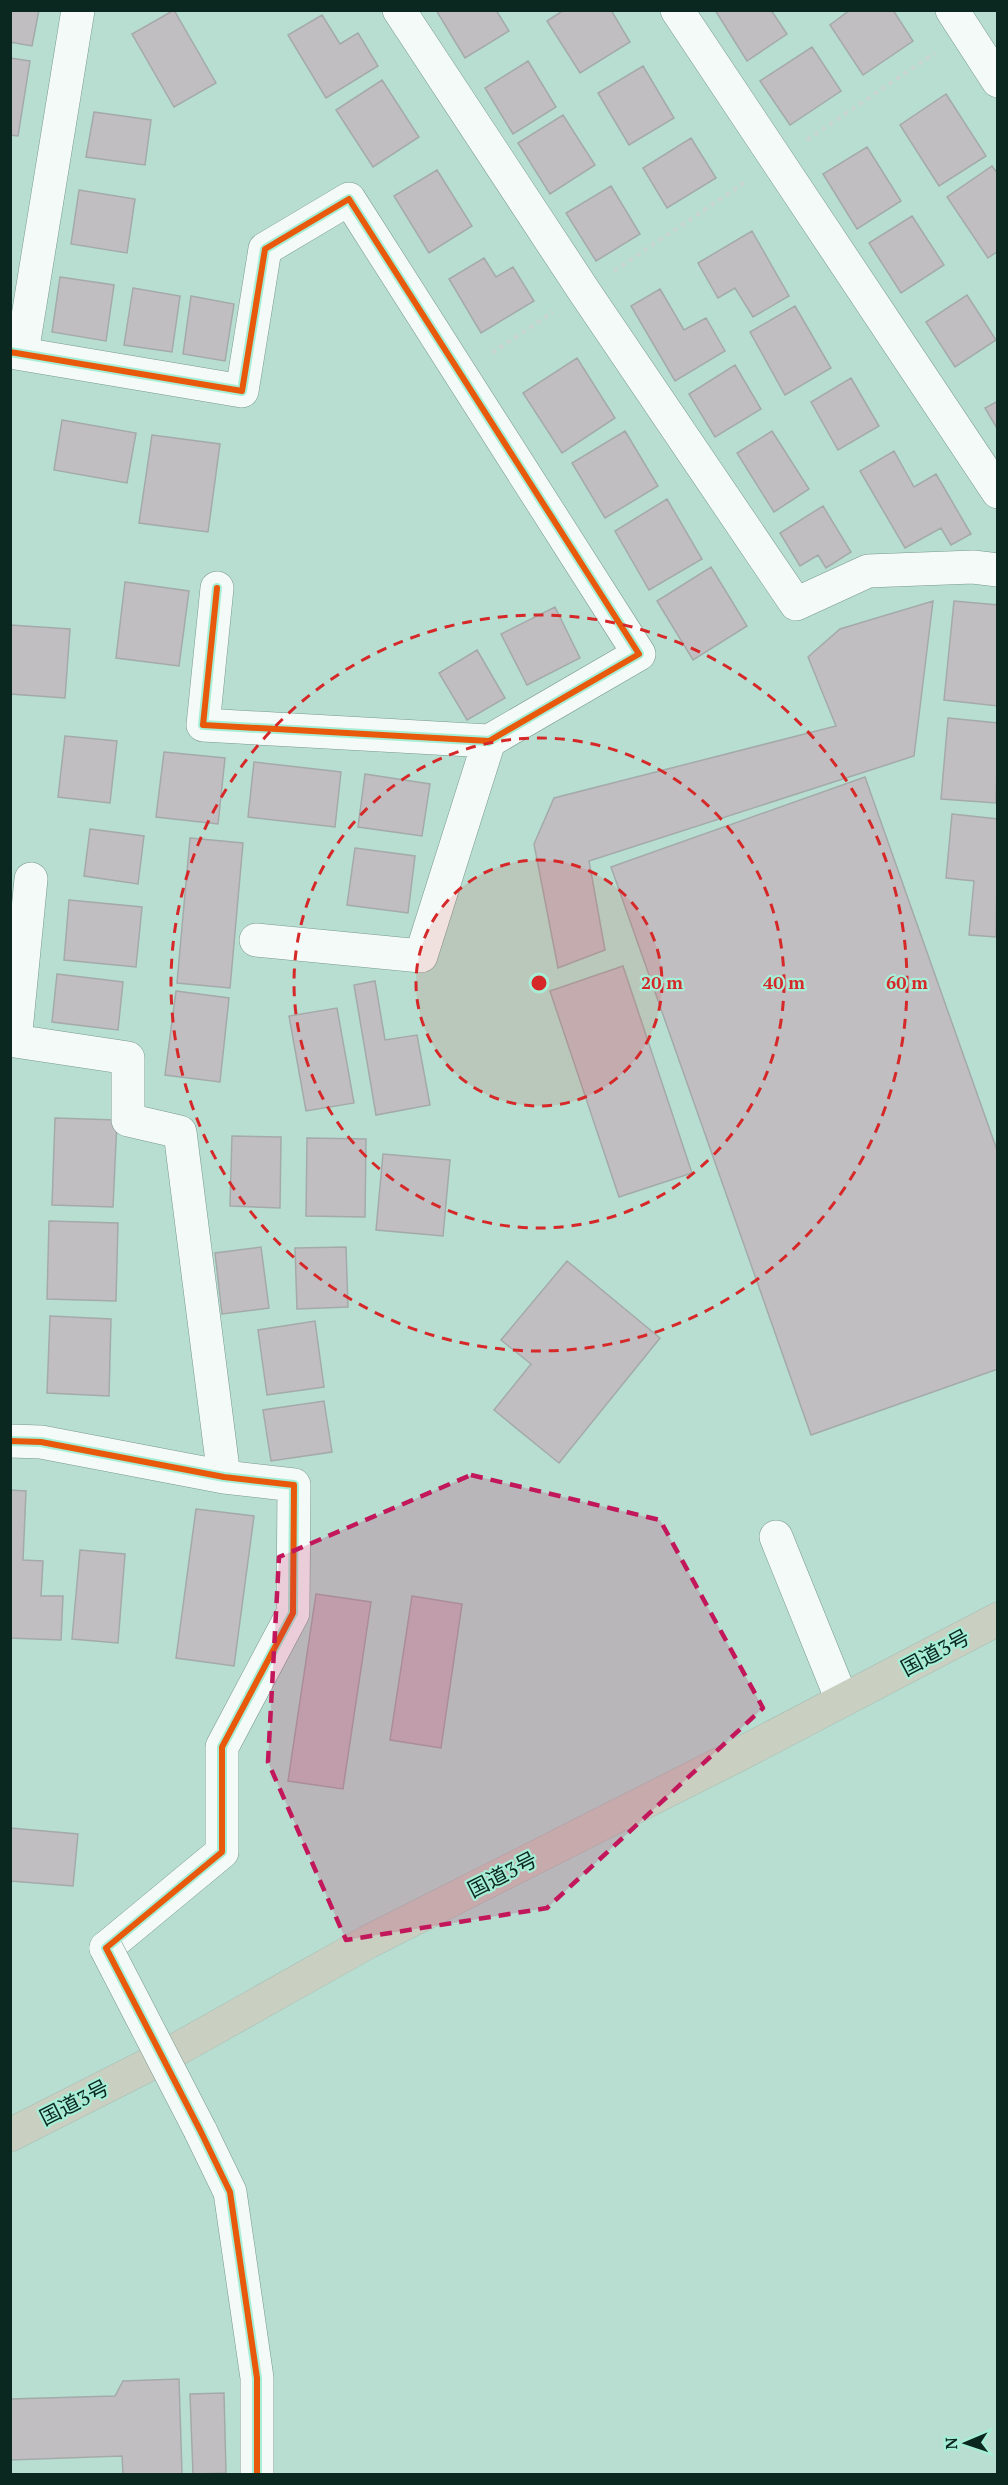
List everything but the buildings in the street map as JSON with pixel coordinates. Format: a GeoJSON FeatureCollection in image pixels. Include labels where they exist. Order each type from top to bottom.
{"type":"FeatureCollection","features":[{"type":"Feature","properties":{"kind":"highway","name":"国道3号"},"geometry":{"type":"LineString","coordinates":[[10,2134],[158,2060],[368,1942],[998,1619]]}},
{"type":"Feature","properties":{"kind":"street"},"geometry":{"type":"LineString","coordinates":[[78,10],[16,353],[242,391],[265,249],[349,198],[459,375],[639,654],[489,741],[203,725],[217,588]]}},
{"type":"Feature","properties":{"kind":"street"},"geometry":{"type":"LineString","coordinates":[[399,10],[584,291],[796,604],[868,572],[973,567],[998,570]]}},
{"type":"Feature","properties":{"kind":"street"},"geometry":{"type":"LineString","coordinates":[[677,10],[998,492]]}},
{"type":"Feature","properties":{"kind":"street"},"geometry":{"type":"LineString","coordinates":[[959,22],[998,81]]}},
{"type":"Feature","properties":{"kind":"street"},"geometry":{"type":"LineString","coordinates":[[256,940],[421,956],[489,741]]}},
{"type":"Feature","properties":{"kind":"street"},"geometry":{"type":"LineString","coordinates":[[32,879],[15,1041],[128,1058],[128,1120],[180,1132],[224,1477]]}},
{"type":"Feature","properties":{"kind":"street"},"geometry":{"type":"LineString","coordinates":[[10,1441],[41,1442],[224,1477],[294,1485],[293,1612],[222,1747],[222,1852],[106,1948],[230,2192],[257,2378],[257,2475]]}},
{"type":"Feature","properties":{"kind":"street"},"geometry":{"type":"LineString","coordinates":[[776,1537],[842,1700]]}},
{"type":"Feature","properties":{"kind":"path"},"geometry":{"type":"LineString","coordinates":[[459,375],[777,161],[959,22]]}},
{"type":"Feature","properties":{"kind":"highlighted area"},"geometry":{"type":"Polygon","coordinates":[[[471,1475],[660,1520],[763,1708],[547,1908],[346,1940],[268,1762],[279,1557],[471,1475]]]}},
{"type":"Feature","properties":{"kind":"cycle path"},"geometry":{"type":"LineString","coordinates":[[10,352],[242,391],[265,249],[349,199],[639,654],[489,741],[203,725],[217,588]]}},
{"type":"Feature","properties":{"kind":"cycle path"},"geometry":{"type":"LineString","coordinates":[[10,1441],[41,1442],[224,1477],[294,1485],[293,1613],[222,1747],[222,1852],[106,1948],[230,2192],[257,2378],[257,2474]]}}]}
